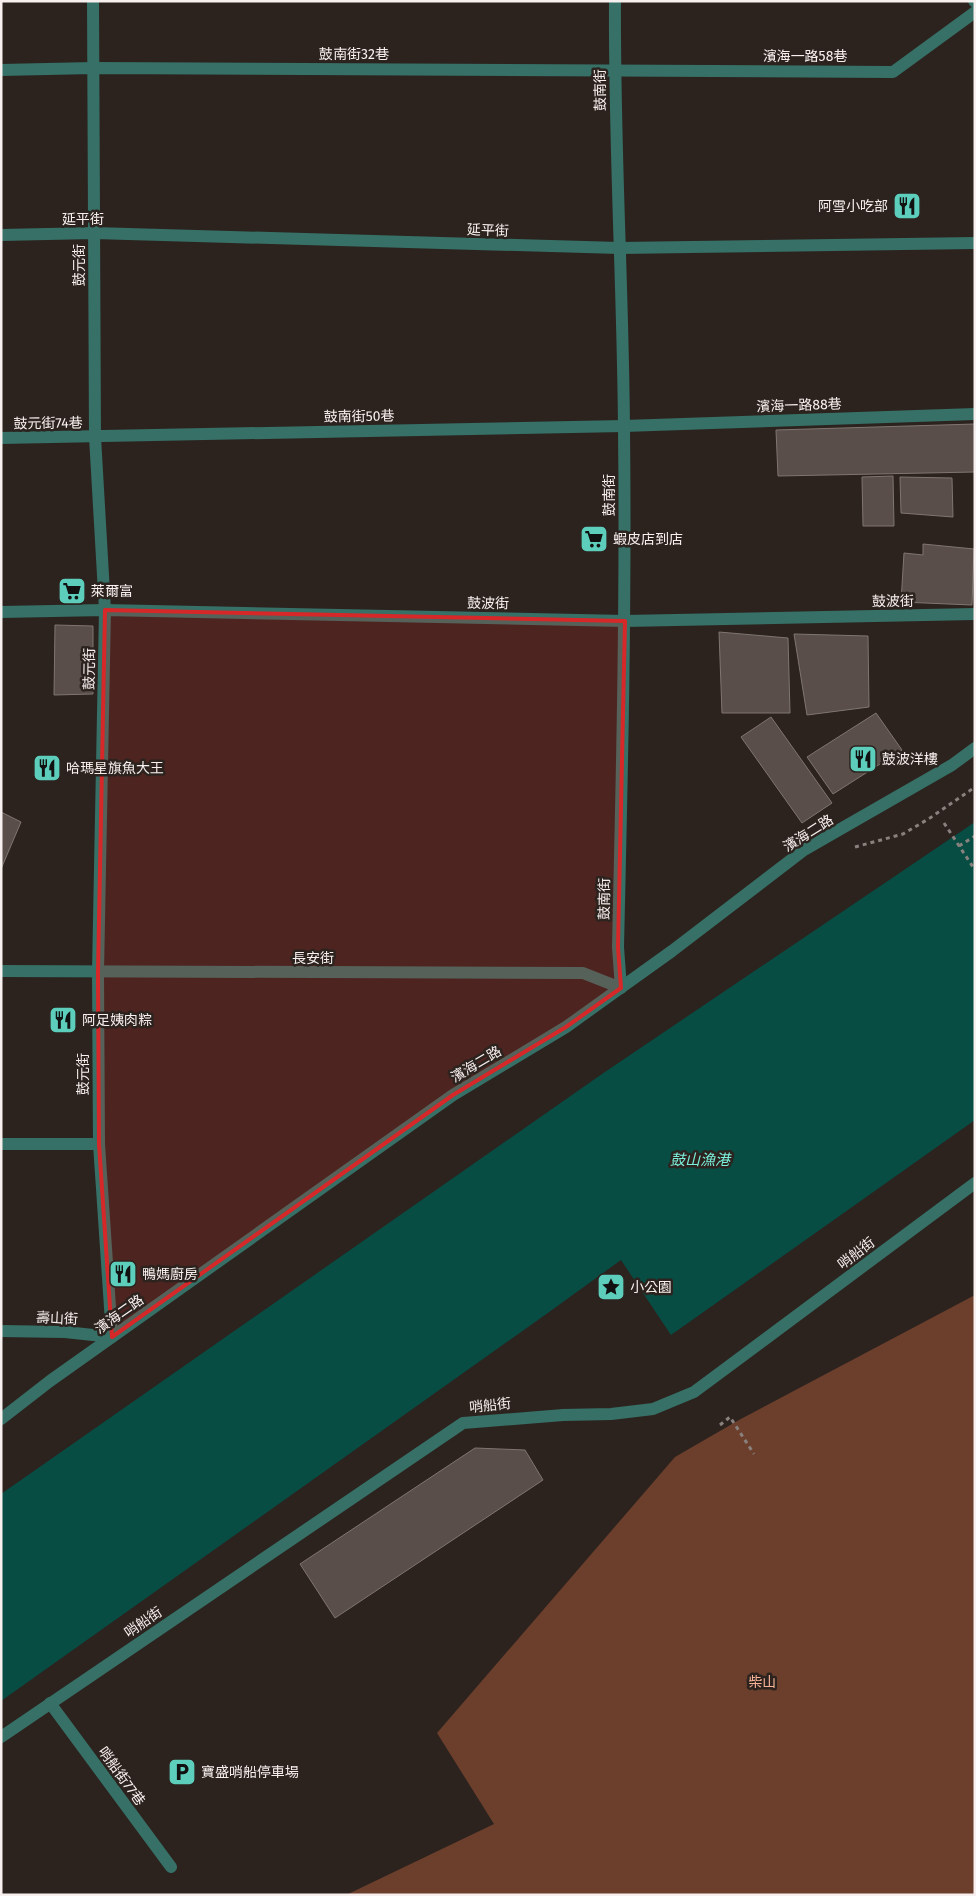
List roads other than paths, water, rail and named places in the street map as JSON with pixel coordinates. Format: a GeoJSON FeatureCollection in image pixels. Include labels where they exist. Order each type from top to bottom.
{"type":"FeatureCollection","features":[{"type":"Feature","properties":{"kind":"street","name":"鼓元街"},"geometry":{"type":"LineString","coordinates":[[93,1],[95,437],[105,610],[98,972],[99,1144],[112,1337]]}},
{"type":"Feature","properties":{"kind":"street","name":"鼓南街"},"geometry":{"type":"LineString","coordinates":[[615,1],[624,426],[625,621],[618,947],[621,988]]}},
{"type":"Feature","properties":{"kind":"street","name":"濱海一路58巷"},"geometry":{"type":"LineString","coordinates":[[615,70],[893,72],[975,12]]}},
{"type":"Feature","properties":{"kind":"street","name":"鼓南街32巷"},"geometry":{"type":"LineString","coordinates":[[1,70],[93,68],[615,70]]}},
{"type":"Feature","properties":{"kind":"street","name":"延平街"},"geometry":{"type":"LineString","coordinates":[[1,235],[94,233],[619,248],[975,242]]}},
{"type":"Feature","properties":{"kind":"street","name":"濱海一路88巷"},"geometry":{"type":"LineString","coordinates":[[624,426],[975,414]]}},
{"type":"Feature","properties":{"kind":"street","name":"鼓南街50巷"},"geometry":{"type":"LineString","coordinates":[[95,437],[624,426]]}},
{"type":"Feature","properties":{"kind":"street","name":"鼓元街74巷"},"geometry":{"type":"LineString","coordinates":[[1,438],[95,437]]}},
{"type":"Feature","properties":{"kind":"street","name":"鼓波街"},"geometry":{"type":"LineString","coordinates":[[1,612],[105,610],[625,621],[975,614]]}},
{"type":"Feature","properties":{"kind":"street","name":"濱海二路"},"geometry":{"type":"LineString","coordinates":[[1,1420],[50,1381],[453,1095],[566,1027],[621,988],[804,850],[952,765],[975,748]]}},
{"type":"Feature","properties":{"kind":"street","name":"長安街"},"geometry":{"type":"LineString","coordinates":[[1,972],[583,973],[621,988]]}},
{"type":"Feature","properties":{"kind":"street"},"geometry":{"type":"LineString","coordinates":[[1,1144],[99,1144]]}},
{"type":"Feature","properties":{"kind":"street","name":"哨船街"},"geometry":{"type":"LineString","coordinates":[[1,1736],[463,1423],[563,1415],[611,1414],[653,1409],[694,1392],[975,1183]]}},
{"type":"Feature","properties":{"kind":"street","name":"壽山街"},"geometry":{"type":"LineString","coordinates":[[1,1331],[65,1332],[112,1337]]}},
{"type":"Feature","properties":{"kind":"street","name":"哨船街77巷"},"geometry":{"type":"LineString","coordinates":[[50,1704],[171,1867]]}},
{"type":"Feature","properties":{"kind":"water","name":"鼓山漁港"},"geometry":{"type":"Polygon","coordinates":[[[975,822],[975,1120],[671,1335],[621,1260],[1,1701],[1,1494],[602,1074],[975,822]]]}},
{"type":"Feature","properties":{"kind":"place","name":"阿雪小吃部"},"geometry":{"type":"Point","coordinates":[907,206]}},
{"type":"Feature","properties":{"kind":"place","name":"蝦皮店到店"},"geometry":{"type":"Point","coordinates":[594,539]}},
{"type":"Feature","properties":{"kind":"place","name":"萊爾富"},"geometry":{"type":"Point","coordinates":[72,591]}},
{"type":"Feature","properties":{"kind":"place","name":"鼓波洋樓"},"geometry":{"type":"Point","coordinates":[863,759]}},
{"type":"Feature","properties":{"kind":"place","name":"哈瑪星旗魚大王"},"geometry":{"type":"Point","coordinates":[47,768]}},
{"type":"Feature","properties":{"kind":"place","name":"阿足姨肉粽"},"geometry":{"type":"Point","coordinates":[63,1020]}},
{"type":"Feature","properties":{"kind":"place","name":"鴨媽廚房"},"geometry":{"type":"Point","coordinates":[123,1274]}},
{"type":"Feature","properties":{"kind":"place","name":"小公園"},"geometry":{"type":"Point","coordinates":[611,1287]}},
{"type":"Feature","properties":{"kind":"place","name":"寶盛哨船停車場"},"geometry":{"type":"Point","coordinates":[182,1772]}},
{"type":"Feature","properties":{"kind":"park label","name":"柴山"},"geometry":{"type":"Point","coordinates":[762,1682]}}]}
